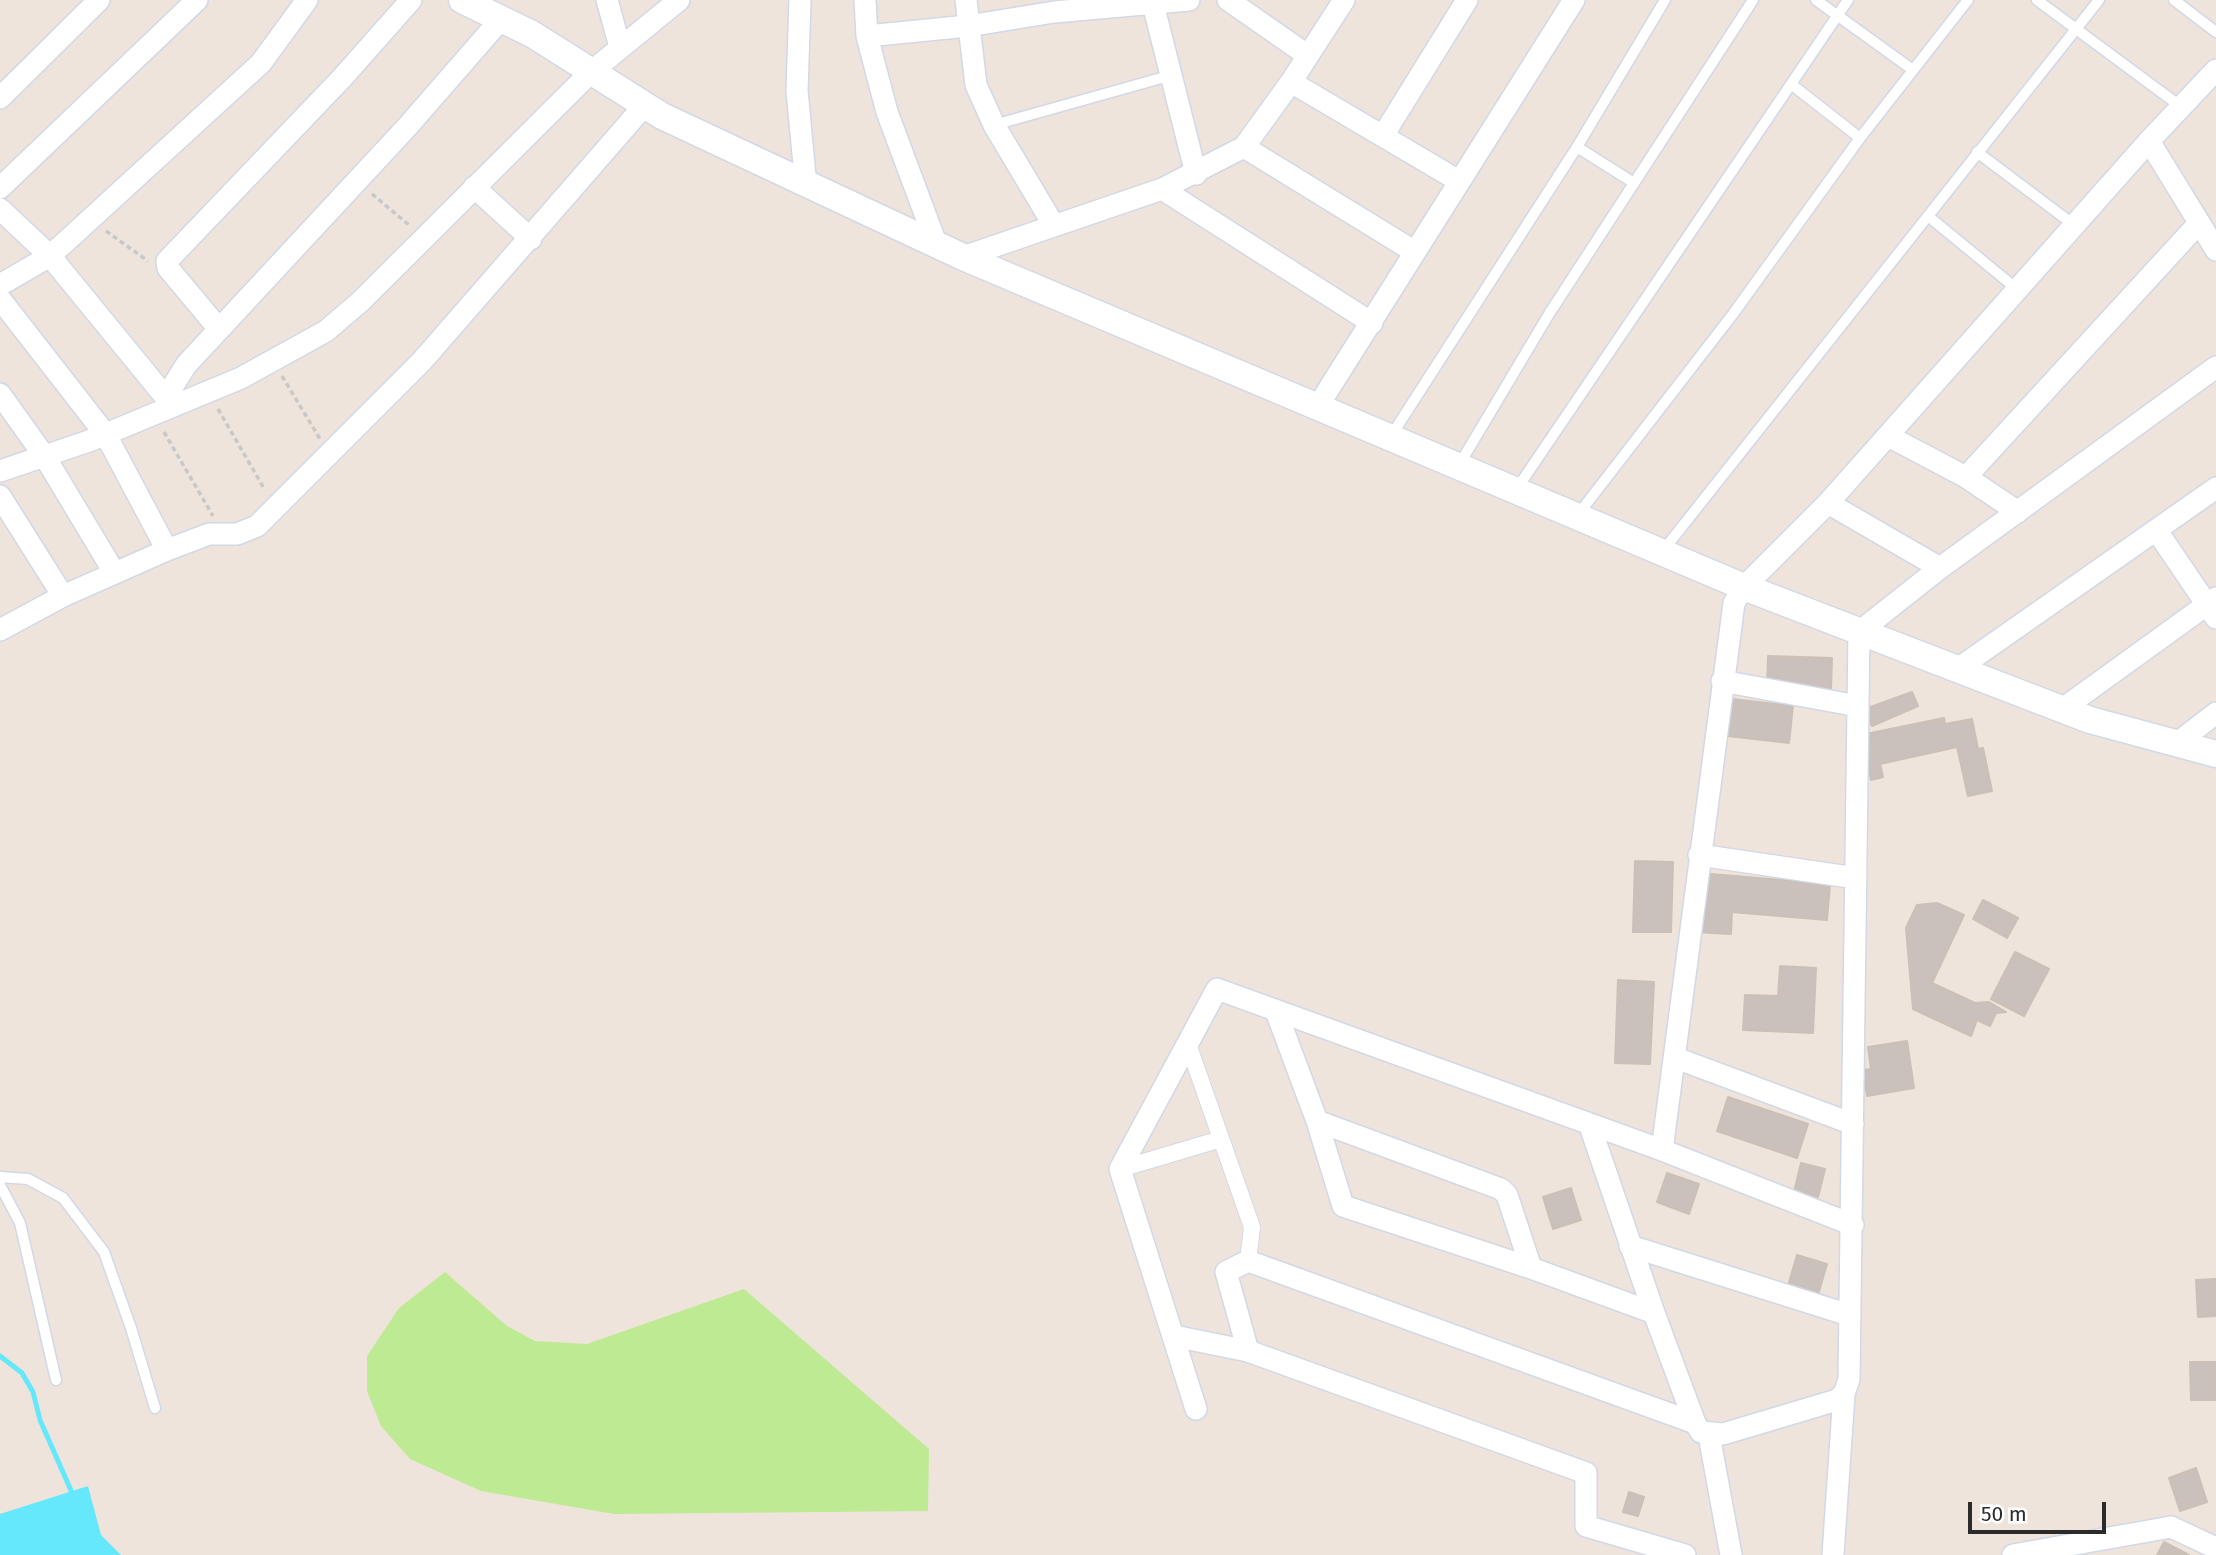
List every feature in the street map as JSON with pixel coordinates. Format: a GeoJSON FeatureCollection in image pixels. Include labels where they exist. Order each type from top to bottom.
{"type":"FeatureCollection","features":[{"type":"Feature","properties":{"kind":"street"},"geometry":{"type":"LineString","coordinates":[[0,99],[99,0]]}},
{"type":"Feature","properties":{"kind":"street"},"geometry":{"type":"LineString","coordinates":[[0,188],[197,0]]}},
{"type":"Feature","properties":{"kind":"street"},"geometry":{"type":"LineString","coordinates":[[0,285],[50,256],[261,63],[307,0]]}},
{"type":"Feature","properties":{"kind":"street"},"geometry":{"type":"LineString","coordinates":[[219,329],[166,265],[167,261],[400,17],[411,0]]}},
{"type":"Feature","properties":{"kind":"street"},"geometry":{"type":"LineString","coordinates":[[607,0],[620,47]]}},
{"type":"Feature","properties":{"kind":"street"},"geometry":{"type":"LineString","coordinates":[[0,471],[106,435],[164,406],[209,391],[274,363],[326,331],[361,301],[591,72],[678,0]]}},
{"type":"Feature","properties":{"kind":"street"},"geometry":{"type":"LineString","coordinates":[[800,0],[797,91],[806,186]]}},
{"type":"Feature","properties":{"kind":"street"},"geometry":{"type":"LineString","coordinates":[[865,0],[867,36],[887,112],[937,246]]}},
{"type":"Feature","properties":{"kind":"street"},"geometry":{"type":"LineString","coordinates":[[966,0],[976,85],[994,125],[1052,225]]}},
{"type":"Feature","properties":{"kind":"street"},"geometry":{"type":"LineString","coordinates":[[867,36],[968,26],[1053,6],[1189,0]]}},
{"type":"Feature","properties":{"kind":"street"},"geometry":{"type":"LineString","coordinates":[[1228,0],[1307,55]]}},
{"type":"Feature","properties":{"kind":"street"},"geometry":{"type":"LineString","coordinates":[[963,257],[1162,189],[1196,174],[1244,147],[1292,82],[1344,0]]}},
{"type":"Feature","properties":{"kind":"street"},"geometry":{"type":"LineString","coordinates":[[1384,134],[1468,0]]}},
{"type":"Feature","properties":{"kind":"street"},"geometry":{"type":"LineString","coordinates":[[1318,406],[1574,0]]}},
{"type":"Feature","properties":{"kind":"street"},"geometry":{"type":"LineString","coordinates":[[468,1],[502,18],[644,106],[806,186],[937,246],[1744,587],[2061,710],[2216,754]]}},
{"type":"Feature","properties":{"kind":"street"},"geometry":{"type":"LineString","coordinates":[[1152,2],[1196,174]]}},
{"type":"Feature","properties":{"kind":"street"},"geometry":{"type":"LineString","coordinates":[[164,406],[186,365],[357,181],[502,18]]}},
{"type":"Feature","properties":{"kind":"street"},"geometry":{"type":"LineString","coordinates":[[1662,1150],[1734,603],[1744,587],[1828,503],[2180,106],[2214,78]]}},
{"type":"Feature","properties":{"kind":"street"},"geometry":{"type":"LineString","coordinates":[[1292,82],[1384,134],[1459,181]]}},
{"type":"Feature","properties":{"kind":"street"},"geometry":{"type":"LineString","coordinates":[[0,630],[114,572],[167,550],[209,534],[237,534],[257,526],[422,361],[531,239],[644,106]]}},
{"type":"Feature","properties":{"kind":"street"},"geometry":{"type":"LineString","coordinates":[[2149,141],[2216,250]]}},
{"type":"Feature","properties":{"kind":"street"},"geometry":{"type":"LineString","coordinates":[[1244,147],[1415,252]]}},
{"type":"Feature","properties":{"kind":"street"},"geometry":{"type":"LineString","coordinates":[[474,187],[531,239]]}},
{"type":"Feature","properties":{"kind":"street"},"geometry":{"type":"LineString","coordinates":[[1162,189],[1372,323]]}},
{"type":"Feature","properties":{"kind":"street"},"geometry":{"type":"LineString","coordinates":[[0,209],[50,256],[164,406]]}},
{"type":"Feature","properties":{"kind":"street"},"geometry":{"type":"LineString","coordinates":[[1966,477],[2199,223]]}},
{"type":"Feature","properties":{"kind":"street"},"geometry":{"type":"LineString","coordinates":[[0,299],[106,435],[167,550]]}},
{"type":"Feature","properties":{"kind":"street"},"geometry":{"type":"LineString","coordinates":[[1833,1555],[1844,1394],[1849,1378],[1860,632],[1940,568],[2216,367]]}},
{"type":"Feature","properties":{"kind":"street"},"geometry":{"type":"LineString","coordinates":[[0,394],[45,457],[114,572]]}},
{"type":"Feature","properties":{"kind":"street"},"geometry":{"type":"LineString","coordinates":[[1888,436],[1966,477],[2018,512]]}},
{"type":"Feature","properties":{"kind":"street"},"geometry":{"type":"LineString","coordinates":[[1956,670],[2216,488]]}},
{"type":"Feature","properties":{"kind":"street"},"geometry":{"type":"LineString","coordinates":[[0,496],[64,596]]}},
{"type":"Feature","properties":{"kind":"street"},"geometry":{"type":"LineString","coordinates":[[1828,503],[1940,568]]}},
{"type":"Feature","properties":{"kind":"street"},"geometry":{"type":"LineString","coordinates":[[2061,710],[2213,607],[2157,531]]}},
{"type":"Feature","properties":{"kind":"street"},"geometry":{"type":"LineString","coordinates":[[1722,681],[1858,706]]}},
{"type":"Feature","properties":{"kind":"street"},"geometry":{"type":"LineString","coordinates":[[2176,744],[2216,713]]}},
{"type":"Feature","properties":{"kind":"street"},"geometry":{"type":"LineString","coordinates":[[1699,855],[1856,878]]}},
{"type":"Feature","properties":{"kind":"street"},"geometry":{"type":"LineString","coordinates":[[1196,1409],[1120,1169],[1217,989],[1662,1150],[1853,1225]]}},
{"type":"Feature","properties":{"kind":"street"},"geometry":{"type":"LineString","coordinates":[[1276,1011],[1317,1121],[1342,1206],[1531,1268],[1654,1313]]}},
{"type":"Feature","properties":{"kind":"street"},"geometry":{"type":"LineString","coordinates":[[1188,1044],[1252,1227],[1248,1261]]}},
{"type":"Feature","properties":{"kind":"street"},"geometry":{"type":"LineString","coordinates":[[1676,1058],[1853,1124]]}},
{"type":"Feature","properties":{"kind":"street"},"geometry":{"type":"LineString","coordinates":[[1317,1121],[1501,1189],[1507,1195],[1531,1268]]}},
{"type":"Feature","properties":{"kind":"street"},"geometry":{"type":"LineString","coordinates":[[1590,1126],[1654,1313],[1702,1429],[1731,1555]]}},
{"type":"Feature","properties":{"kind":"street"},"geometry":{"type":"LineString","coordinates":[[1120,1169],[1221,1139]]}},
{"type":"Feature","properties":{"kind":"street"},"geometry":{"type":"LineString","coordinates":[[1630,1246],[1849,1315]]}},
{"type":"Feature","properties":{"kind":"street"},"geometry":{"type":"LineString","coordinates":[[1248,1351],[1226,1272],[1248,1261],[1702,1429],[1723,1434],[1837,1400],[1844,1394]]}},
{"type":"Feature","properties":{"kind":"street"},"geometry":{"type":"LineString","coordinates":[[1174,1336],[1248,1351],[1586,1472],[1586,1526],[1685,1555]]}},
{"type":"Feature","properties":{"kind":"street"},"geometry":{"type":"LineString","coordinates":[[2013,1555],[2171,1527],[2215,1545]]}},
{"type":"Feature","properties":{"kind":"lane"},"geometry":{"type":"LineString","coordinates":[[1391,437],[1577,147],[1665,0]]}},
{"type":"Feature","properties":{"kind":"lane"},"geometry":{"type":"LineString","coordinates":[[1458,466],[1549,314],[1753,0]]}},
{"type":"Feature","properties":{"kind":"lane"},"geometry":{"type":"LineString","coordinates":[[1816,0],[1913,70]]}},
{"type":"Feature","properties":{"kind":"lane"},"geometry":{"type":"LineString","coordinates":[[1516,490],[1848,0]]}},
{"type":"Feature","properties":{"kind":"lane"},"geometry":{"type":"LineString","coordinates":[[1577,516],[1733,314],[1860,138],[1968,0]]}},
{"type":"Feature","properties":{"kind":"lane"},"geometry":{"type":"LineString","coordinates":[[2037,0],[2180,106]]}},
{"type":"Feature","properties":{"kind":"lane"},"geometry":{"type":"LineString","coordinates":[[1662,552],[2099,0]]}},
{"type":"Feature","properties":{"kind":"lane"},"geometry":{"type":"LineString","coordinates":[[2174,0],[2216,32]]}},
{"type":"Feature","properties":{"kind":"lane"},"geometry":{"type":"LineString","coordinates":[[994,125],[1172,75]]}},
{"type":"Feature","properties":{"kind":"lane"},"geometry":{"type":"LineString","coordinates":[[1791,84],[1860,138]]}},
{"type":"Feature","properties":{"kind":"lane"},"geometry":{"type":"LineString","coordinates":[[1577,147],[1634,184]]}},
{"type":"Feature","properties":{"kind":"lane"},"geometry":{"type":"LineString","coordinates":[[1977,152],[2074,225]]}},
{"type":"Feature","properties":{"kind":"lane"},"geometry":{"type":"LineString","coordinates":[[1928,216],[2018,289]]}},
{"type":"Feature","properties":{"kind":"lane"},"geometry":{"type":"LineString","coordinates":[[0,1177],[29,1179],[63,1199],[104,1252],[155,1408]]}},
{"type":"Feature","properties":{"kind":"lane"},"geometry":{"type":"LineString","coordinates":[[0,1185],[20,1223],[56,1380]]}},
{"type":"Feature","properties":{"kind":"path"},"geometry":{"type":"LineString","coordinates":[[357,181],[424,238]]}},
{"type":"Feature","properties":{"kind":"path"},"geometry":{"type":"LineString","coordinates":[[91,218],[140,257],[166,265]]}},
{"type":"Feature","properties":{"kind":"path"},"geometry":{"type":"LineString","coordinates":[[274,363],[329,454]]}},
{"type":"Feature","properties":{"kind":"path"},"geometry":{"type":"LineString","coordinates":[[209,391],[276,508]]}},
{"type":"Feature","properties":{"kind":"path"},"geometry":{"type":"LineString","coordinates":[[164,406],[224,534]]}},
{"type":"Feature","properties":{"kind":"green space"},"geometry":{"type":"Polygon","coordinates":[[[445,1272],[507,1326],[535,1341],[587,1344],[744,1289],[929,1449],[928,1511],[614,1514],[481,1491],[410,1459],[381,1426],[367,1391],[367,1356],[399,1308],[445,1272]]]}},
{"type":"Feature","properties":{"kind":"water"},"geometry":{"type":"Polygon","coordinates":[[[88,1486],[101,1535],[121,1555],[0,1555],[0,1514],[88,1486]]]}},
{"type":"Feature","properties":{"kind":"building"},"geometry":{"type":"Polygon","coordinates":[[[1768,656],[1832,658],[1831,688],[1767,687],[1768,656]]]}},
{"type":"Feature","properties":{"kind":"building"},"geometry":{"type":"Polygon","coordinates":[[[1912,692],[1918,706],[1872,726],[1865,709],[1912,692]]]}},
{"type":"Feature","properties":{"kind":"building"},"geometry":{"type":"Polygon","coordinates":[[[1723,698],[1793,706],[1789,743],[1719,735],[1723,698]]]}},
{"type":"Feature","properties":{"kind":"building"},"geometry":{"type":"Polygon","coordinates":[[[1944,718],[1945,724],[1972,719],[1978,749],[1983,748],[1992,791],[1968,796],[1957,747],[1880,764],[1883,777],[1871,780],[1861,735],[1944,718]]]}},
{"type":"Feature","properties":{"kind":"building"},"geometry":{"type":"Polygon","coordinates":[[[1635,861],[1673,862],[1671,932],[1633,932],[1635,861]]]}},
{"type":"Feature","properties":{"kind":"building"},"geometry":{"type":"Polygon","coordinates":[[[1699,873],[1830,884],[1827,920],[1732,912],[1731,934],[1694,932],[1699,873]]]}},
{"type":"Feature","properties":{"kind":"building"},"geometry":{"type":"Polygon","coordinates":[[[1983,900],[2018,918],[2007,938],[1973,919],[1983,900]]]}},
{"type":"Feature","properties":{"kind":"building"},"geometry":{"type":"Polygon","coordinates":[[[1937,903],[1964,915],[1932,983],[1975,1003],[1989,1002],[2006,1012],[1996,1013],[1990,1026],[1977,1020],[1971,1036],[1913,1009],[1906,928],[1917,905],[1937,903]]]}},
{"type":"Feature","properties":{"kind":"building"},"geometry":{"type":"Polygon","coordinates":[[[2015,952],[2049,969],[2024,1016],[1991,999],[2015,952]]]}},
{"type":"Feature","properties":{"kind":"building"},"geometry":{"type":"Polygon","coordinates":[[[1780,966],[1816,968],[1813,1033],[1743,1030],[1745,995],[1778,996],[1780,966]]]}},
{"type":"Feature","properties":{"kind":"building"},"geometry":{"type":"Polygon","coordinates":[[[1618,980],[1654,982],[1650,1064],[1615,1063],[1618,980]]]}},
{"type":"Feature","properties":{"kind":"building"},"geometry":{"type":"Polygon","coordinates":[[[1907,1041],[1914,1088],[1867,1096],[1863,1070],[1871,1069],[1868,1047],[1907,1041]]]}},
{"type":"Feature","properties":{"kind":"building"},"geometry":{"type":"Polygon","coordinates":[[[1728,1097],[1808,1124],[1797,1158],[1717,1131],[1728,1097]]]}},
{"type":"Feature","properties":{"kind":"building"},"geometry":{"type":"Polygon","coordinates":[[[1801,1163],[1825,1169],[1818,1197],[1794,1192],[1801,1163]]]}},
{"type":"Feature","properties":{"kind":"building"},"geometry":{"type":"Polygon","coordinates":[[[1667,1173],[1699,1184],[1689,1214],[1657,1202],[1667,1173]]]}},
{"type":"Feature","properties":{"kind":"building"},"geometry":{"type":"Polygon","coordinates":[[[1571,1188],[1581,1220],[1553,1229],[1543,1197],[1571,1188]]]}},
{"type":"Feature","properties":{"kind":"building"},"geometry":{"type":"Polygon","coordinates":[[[1797,1255],[1827,1264],[1818,1295],[1788,1286],[1797,1255]]]}},
{"type":"Feature","properties":{"kind":"building"},"geometry":{"type":"Polygon","coordinates":[[[2216,1279],[2216,1316],[2198,1317],[2196,1280],[2216,1279]]]}},
{"type":"Feature","properties":{"kind":"building"},"geometry":{"type":"Polygon","coordinates":[[[2190,1362],[2216,1362],[2216,1400],[2191,1400],[2190,1362]]]}},
{"type":"Feature","properties":{"kind":"building"},"geometry":{"type":"Polygon","coordinates":[[[2196,1468],[2207,1502],[2180,1511],[2169,1478],[2196,1468]]]}},
{"type":"Feature","properties":{"kind":"building"},"geometry":{"type":"Polygon","coordinates":[[[1629,1492],[1644,1497],[1638,1516],[1623,1512],[1629,1492]]]}},
{"type":"Feature","properties":{"kind":"building"},"geometry":{"type":"Polygon","coordinates":[[[2164,1542],[2189,1555],[2157,1555],[2164,1542]]]}},
{"type":"Feature","properties":{"kind":"waterway"},"geometry":{"type":"LineString","coordinates":[[0,1356],[22,1373],[33,1392],[40,1420],[73,1495]]}}]}
